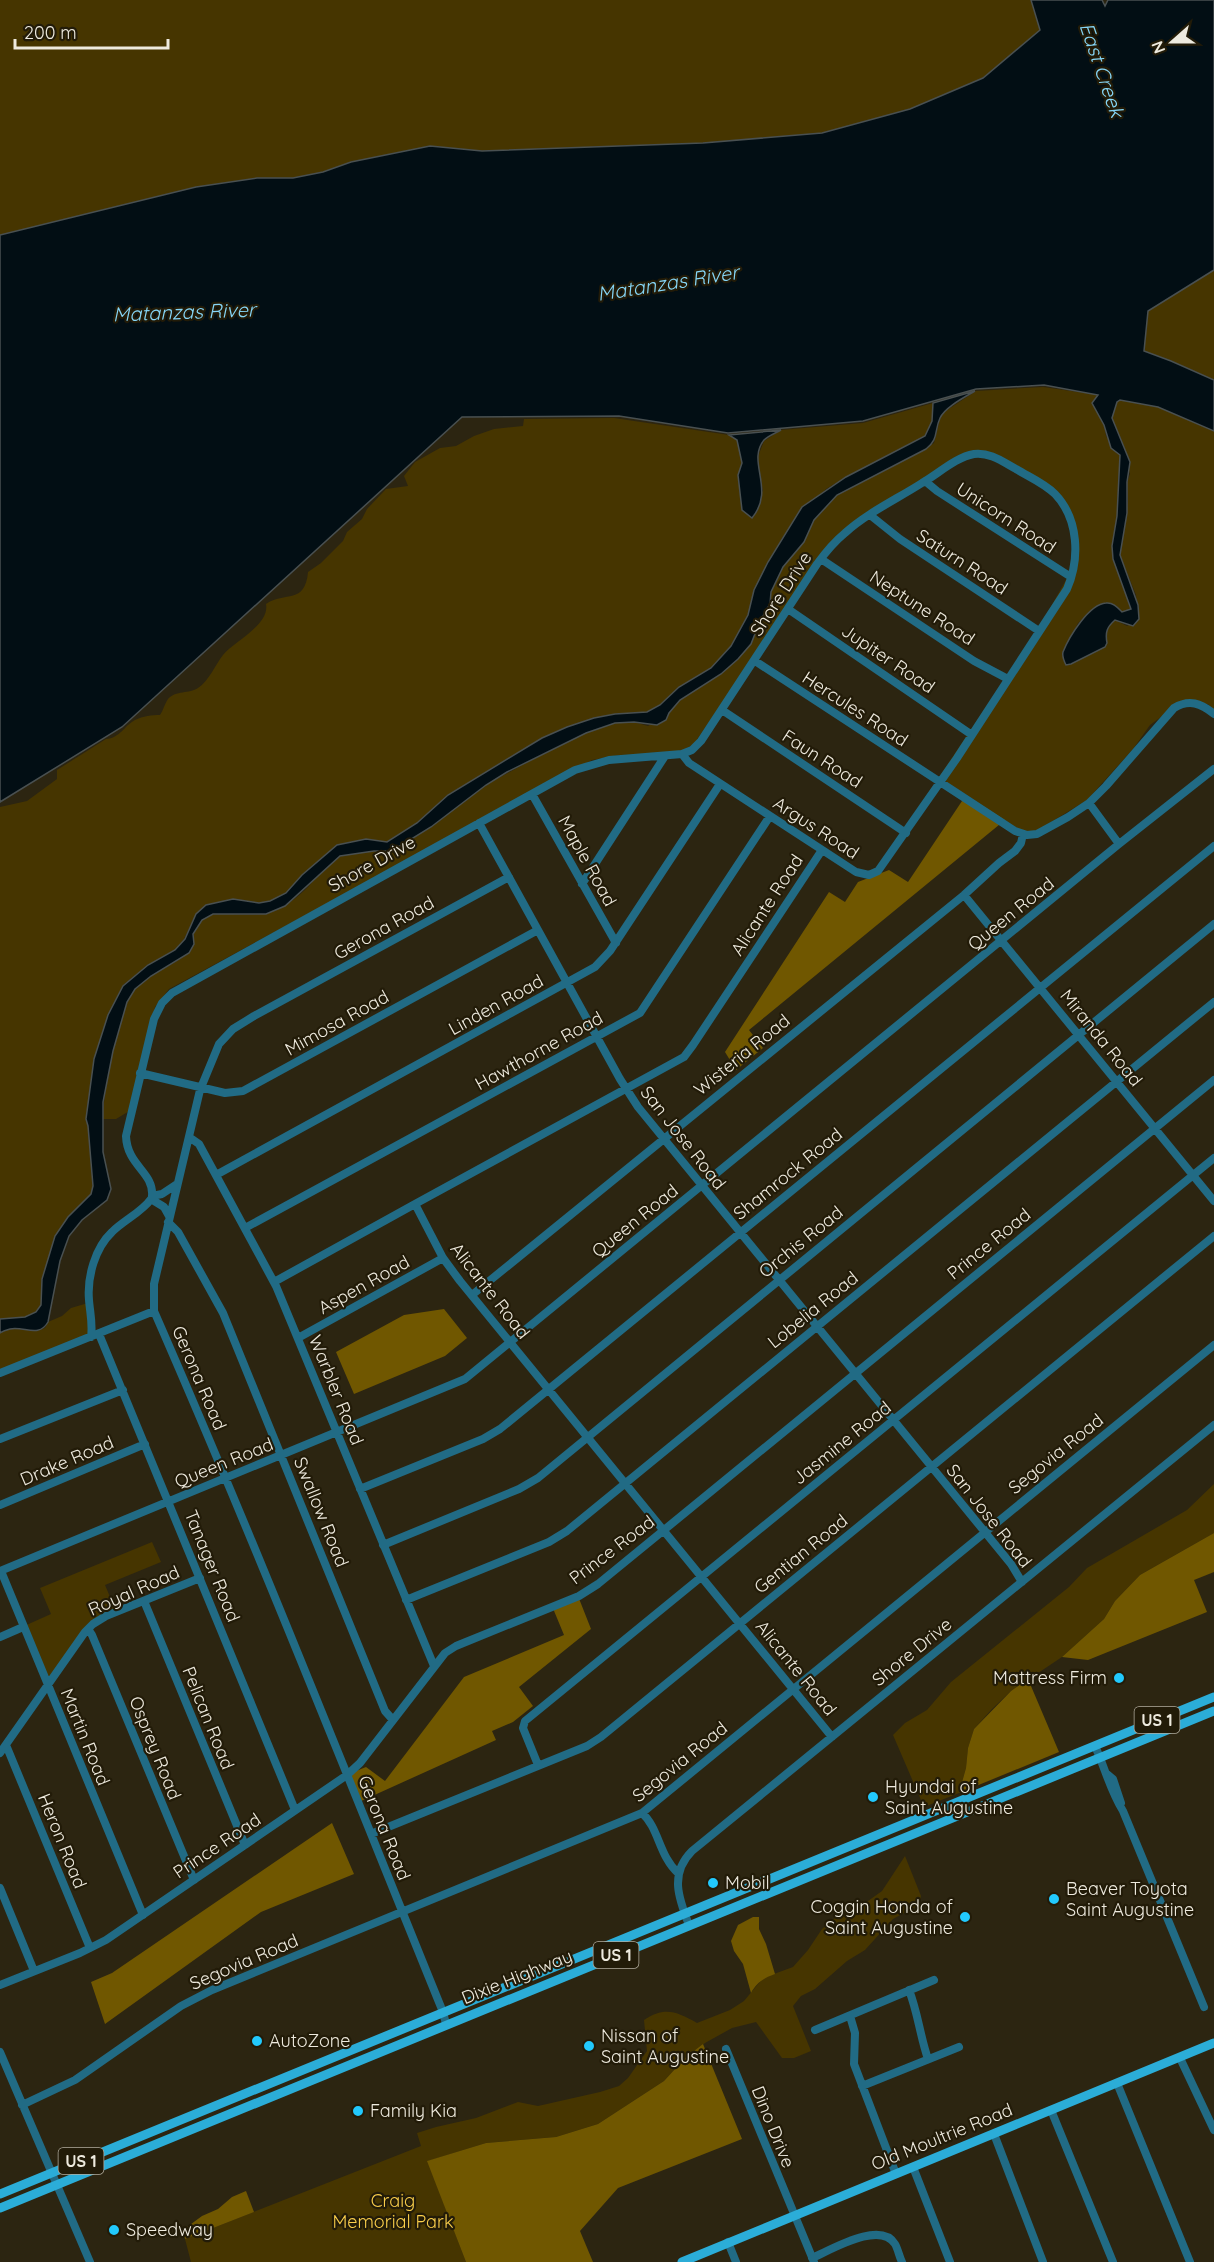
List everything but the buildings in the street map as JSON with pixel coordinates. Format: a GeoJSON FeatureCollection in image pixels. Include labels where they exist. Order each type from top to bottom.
{"type":"FeatureCollection","features":[{"type":"Feature","properties":{"kind":"main road","name":"US 1"},"geometry":{"type":"LineString","coordinates":[[0,2194],[1214,1698]]}},
{"type":"Feature","properties":{"kind":"main road","name":"Dixie Highway"},"geometry":{"type":"LineString","coordinates":[[0,2208],[1214,1711]]}},
{"type":"Feature","properties":{"kind":"main road"},"geometry":{"type":"LineString","coordinates":[[1002,1784],[1006,1795]]}},
{"type":"Feature","properties":{"kind":"main road"},"geometry":{"type":"LineString","coordinates":[[861,1841],[866,1853]]}},
{"type":"Feature","properties":{"kind":"main road"},"geometry":{"type":"LineString","coordinates":[[561,1965],[565,1976]]}},
{"type":"Feature","properties":{"kind":"main road","name":"Old Moultrie Road"},"geometry":{"type":"LineString","coordinates":[[682,2262],[1214,2043]]}},
{"type":"Feature","properties":{"kind":"main road"},"geometry":{"type":"LineString","coordinates":[[256,2089],[261,2100]]}},
{"type":"Feature","properties":{"kind":"street","name":"Shore Drive"},"geometry":{"type":"LineString","coordinates":[[177,1184],[162,1194],[152,1196],[150,1183],[133,1161],[128,1149],[127,1130],[154,1019],[162,1003],[171,993],[575,770],[597,762],[682,754],[698,745],[821,559],[846,531],[965,457],[983,454],[996,458],[1042,484],[1062,502],[1071,522],[1076,548],[1071,577],[1063,595],[940,782]]}},
{"type":"Feature","properties":{"kind":"street","name":"Unicorn Road"},"geometry":{"type":"LineString","coordinates":[[925,481],[1071,577]]}},
{"type":"Feature","properties":{"kind":"street","name":"Saturn Road"},"geometry":{"type":"LineString","coordinates":[[870,515],[900,539],[1039,632]]}},
{"type":"Feature","properties":{"kind":"street","name":"Neptune Road"},"geometry":{"type":"LineString","coordinates":[[821,559],[975,661],[1008,679]]}},
{"type":"Feature","properties":{"kind":"street","name":"Jupiter Road"},"geometry":{"type":"LineString","coordinates":[[788,609],[972,735]]}},
{"type":"Feature","properties":{"kind":"street","name":"Hercules Road"},"geometry":{"type":"LineString","coordinates":[[754,661],[940,782]]}},
{"type":"Feature","properties":{"kind":"street"},"geometry":{"type":"LineString","coordinates":[[940,782],[1015,831],[1034,834],[1043,831],[1089,803],[1174,708],[1183,703],[1194,703],[1214,714]]}},
{"type":"Feature","properties":{"kind":"street","name":"Faun Road"},"geometry":{"type":"LineString","coordinates":[[722,710],[906,833]]}},
{"type":"Feature","properties":{"kind":"street","name":"Argus Road"},"geometry":{"type":"LineString","coordinates":[[682,754],[689,764],[856,872],[869,875],[878,871],[940,782]]}},
{"type":"Feature","properties":{"kind":"street"},"geometry":{"type":"LineString","coordinates":[[582,884],[665,756]]}},
{"type":"Feature","properties":{"kind":"street","name":"Queen Road"},"geometry":{"type":"LineString","coordinates":[[0,1571],[456,1384],[1214,769]]}},
{"type":"Feature","properties":{"kind":"street","name":"Linden Road"},"geometry":{"type":"LineString","coordinates":[[216,1175],[595,967],[616,943],[720,784]]}},
{"type":"Feature","properties":{"kind":"street","name":"Maple Road"},"geometry":{"type":"LineString","coordinates":[[532,794],[616,943]]}},
{"type":"Feature","properties":{"kind":"street"},"geometry":{"type":"LineString","coordinates":[[1089,803],[1119,844]]}},
{"type":"Feature","properties":{"kind":"street","name":"Hawthorne Road"},"geometry":{"type":"LineString","coordinates":[[245,1228],[643,1010],[770,816]]}},
{"type":"Feature","properties":{"kind":"street","name":"San Jose Road"},"geometry":{"type":"LineString","coordinates":[[479,823],[626,1089],[663,1139],[1011,1564],[1022,1582]]}},
{"type":"Feature","properties":{"kind":"street","name":"Wisteria Road"},"geometry":{"type":"LineString","coordinates":[[472,1295],[964,895],[1015,851],[1021,843],[1023,834]]}},
{"type":"Feature","properties":{"kind":"street","name":"Shamrock Road"},"geometry":{"type":"LineString","coordinates":[[360,1489],[490,1435],[1214,846]]}},
{"type":"Feature","properties":{"kind":"street","name":"Alicante Road"},"geometry":{"type":"LineString","coordinates":[[822,850],[684,1057],[415,1204],[443,1258],[832,1737]]}},
{"type":"Feature","properties":{"kind":"street","name":"Gerona Road"},"geometry":{"type":"LineString","coordinates":[[446,2024],[347,1775],[154,1311],[153,1284],[201,1088],[214,1052],[224,1037],[233,1029],[509,877]]}},
{"type":"Feature","properties":{"kind":"street","name":"Miranda Road"},"geometry":{"type":"LineString","coordinates":[[964,895],[1214,1201]]}},
{"type":"Feature","properties":{"kind":"street","name":"Orchis Road"},"geometry":{"type":"LineString","coordinates":[[383,1545],[519,1489],[538,1478],[1214,924]]}},
{"type":"Feature","properties":{"kind":"street","name":"Mimosa Road"},"geometry":{"type":"LineString","coordinates":[[140,1073],[225,1093],[243,1091],[538,930]]}},
{"type":"Feature","properties":{"kind":"street","name":"Lobelia Road"},"geometry":{"type":"LineString","coordinates":[[406,1600],[549,1542],[567,1531],[1214,1002]]}},
{"type":"Feature","properties":{"kind":"street","name":"Prince Road"},"geometry":{"type":"LineString","coordinates":[[0,1985],[90,1948],[143,1915],[347,1775],[360,1763],[445,1653],[456,1646],[589,1590],[1214,1080]]}},
{"type":"Feature","properties":{"kind":"street","name":"Warbler Road"},"geometry":{"type":"LineString","coordinates":[[189,1137],[199,1144],[274,1282],[434,1666]]}},
{"type":"Feature","properties":{"kind":"street","name":"Jasmine Road"},"geometry":{"type":"LineString","coordinates":[[538,1765],[523,1728],[525,1721],[1214,1158]]}},
{"type":"Feature","properties":{"kind":"street","name":"Swallow Road"},"geometry":{"type":"LineString","coordinates":[[95,1335],[88,1289],[97,1254],[112,1231],[151,1199],[164,1207],[223,1313],[385,1711],[393,1720]]}},
{"type":"Feature","properties":{"kind":"street"},"geometry":{"type":"LineString","coordinates":[[274,1282],[415,1204]]}},
{"type":"Feature","properties":{"kind":"street","name":"Gentian Road"},"geometry":{"type":"LineString","coordinates":[[371,1834],[587,1746],[601,1737],[1214,1236]]}},
{"type":"Feature","properties":{"kind":"street","name":"Aspen Road"},"geometry":{"type":"LineString","coordinates":[[298,1338],[443,1258]]}},
{"type":"Feature","properties":{"kind":"street"},"geometry":{"type":"LineString","coordinates":[[0,1373],[154,1311]]}},
{"type":"Feature","properties":{"kind":"street","name":"Tanager Road"},"geometry":{"type":"LineString","coordinates":[[95,1335],[123,1390],[295,1810]]}},
{"type":"Feature","properties":{"kind":"street","name":"Segovia Road"},"geometry":{"type":"LineString","coordinates":[[22,2104],[75,2080],[196,1997],[642,1813],[1214,1345]]}},
{"type":"Feature","properties":{"kind":"street"},"geometry":{"type":"LineString","coordinates":[[0,1439],[123,1390]]}},
{"type":"Feature","properties":{"kind":"street","name":"Shore Drive"},"geometry":{"type":"LineString","coordinates":[[678,1873],[683,1861],[692,1851],[1214,1425]]}},
{"type":"Feature","properties":{"kind":"street","name":"Drake Road"},"geometry":{"type":"LineString","coordinates":[[0,1505],[145,1444]]}},
{"type":"Feature","properties":{"kind":"street","name":"Martin Road"},"geometry":{"type":"LineString","coordinates":[[0,1571],[143,1915]]}},
{"type":"Feature","properties":{"kind":"street","name":"Royal Road"},"geometry":{"type":"LineString","coordinates":[[0,1753],[88,1629],[106,1616],[200,1578]]}},
{"type":"Feature","properties":{"kind":"street","name":"Pelican Road"},"geometry":{"type":"LineString","coordinates":[[144,1601],[245,1845]]}},
{"type":"Feature","properties":{"kind":"street"},"geometry":{"type":"LineString","coordinates":[[0,1637],[23,1627]]}},
{"type":"Feature","properties":{"kind":"street","name":"Osprey Road"},"geometry":{"type":"LineString","coordinates":[[88,1629],[194,1880]]}},
{"type":"Feature","properties":{"kind":"street","name":"Heron Road"},"geometry":{"type":"LineString","coordinates":[[6,1745],[90,1948]]}},
{"type":"Feature","properties":{"kind":"street"},"geometry":{"type":"LineString","coordinates":[[1095,1746],[1107,1774],[1113,1796],[1123,1811],[1204,2007]]}},
{"type":"Feature","properties":{"kind":"street"},"geometry":{"type":"LineString","coordinates":[[642,1813],[647,1819],[666,1862],[678,1873],[678,1891],[689,1925]]}},
{"type":"Feature","properties":{"kind":"street"},"geometry":{"type":"LineString","coordinates":[[0,1888],[34,1971]]}},
{"type":"Feature","properties":{"kind":"street"},"geometry":{"type":"LineString","coordinates":[[815,2031],[934,1980]]}},
{"type":"Feature","properties":{"kind":"street"},"geometry":{"type":"LineString","coordinates":[[909,1990],[919,2018],[920,2035],[928,2059]]}},
{"type":"Feature","properties":{"kind":"street"},"geometry":{"type":"LineString","coordinates":[[850,2016],[855,2033],[854,2064],[896,2174]]}},
{"type":"Feature","properties":{"kind":"street"},"geometry":{"type":"LineString","coordinates":[[862,2086],[959,2047]]}},
{"type":"Feature","properties":{"kind":"street","name":"Dino Drive"},"geometry":{"type":"LineString","coordinates":[[726,2049],[813,2260]]}},
{"type":"Feature","properties":{"kind":"street"},"geometry":{"type":"LineString","coordinates":[[0,2052],[90,2262]]}},
{"type":"Feature","properties":{"kind":"street"},"geometry":{"type":"LineString","coordinates":[[1180,2058],[1214,2130]]}},
{"type":"Feature","properties":{"kind":"street"},"geometry":{"type":"LineString","coordinates":[[1117,2083],[1190,2262]]}},
{"type":"Feature","properties":{"kind":"street"},"geometry":{"type":"LineString","coordinates":[[1051,2110],[1113,2262]]}},
{"type":"Feature","properties":{"kind":"street"},"geometry":{"type":"LineString","coordinates":[[994,2134],[1043,2262]]}},
{"type":"Feature","properties":{"kind":"street"},"geometry":{"type":"LineString","coordinates":[[913,2167],[950,2262]]}},
{"type":"Feature","properties":{"kind":"street"},"geometry":{"type":"LineString","coordinates":[[813,2260],[867,2235],[879,2234],[894,2243],[902,2262]]}},
{"type":"Feature","properties":{"kind":"street"},"geometry":{"type":"LineString","coordinates":[[728,2242],[736,2262]]}},
{"type":"Feature","properties":{"kind":"green space"},"geometry":{"type":"Polygon","coordinates":[[[0,0],[1031,0],[1040,30],[983,78],[910,109],[822,133],[703,143],[482,151],[430,146],[351,162],[323,172],[293,178],[257,178],[196,187],[0,235],[0,0]]]}},
{"type":"Feature","properties":{"kind":"green space"},"geometry":{"type":"Polygon","coordinates":[[[1214,270],[1214,380],[1144,351],[1148,311],[1214,270]]]}},
{"type":"Feature","properties":{"kind":"green space"},"geometry":{"type":"Polygon","coordinates":[[[1043,387],[1099,395],[1099,416],[1106,436],[1120,455],[1117,516],[1112,546],[1113,559],[1131,610],[1122,612],[1107,603],[1098,605],[1078,623],[1063,653],[1071,664],[1105,647],[1108,630],[1115,620],[1127,626],[1138,619],[1136,595],[1120,555],[1128,501],[1127,482],[1130,474],[1124,446],[1112,418],[1117,402],[1120,400],[1158,407],[1214,431],[1214,711],[1208,704],[1173,708],[1150,725],[1133,749],[1087,800],[1038,830],[1026,834],[939,777],[1039,628],[1076,562],[1074,532],[1064,506],[1052,494],[988,452],[973,453],[842,533],[786,609],[694,744],[677,754],[619,755],[592,760],[169,989],[155,1007],[131,1110],[116,1119],[103,1119],[113,1051],[129,999],[144,980],[180,959],[186,953],[193,944],[195,929],[201,920],[210,915],[259,914],[275,910],[300,895],[337,858],[360,852],[392,851],[486,785],[537,757],[586,733],[615,723],[634,722],[648,726],[669,713],[680,700],[721,674],[738,659],[770,604],[771,592],[783,567],[804,542],[814,520],[837,495],[926,449],[934,443],[940,418],[944,412],[976,391],[1043,387]]]}},
{"type":"Feature","properties":{"kind":"green space"},"geometry":{"type":"Polygon","coordinates":[[[933,403],[932,421],[925,436],[826,489],[782,538],[754,590],[748,615],[731,646],[711,668],[679,687],[660,705],[647,712],[594,718],[542,738],[448,795],[417,823],[386,842],[366,839],[337,845],[302,875],[286,893],[270,901],[259,903],[233,899],[196,914],[184,939],[175,950],[148,965],[123,985],[108,1015],[94,1059],[86,1119],[93,1186],[91,1194],[55,1236],[42,1279],[42,1305],[36,1312],[25,1317],[0,1319],[0,807],[27,801],[57,779],[57,770],[106,739],[115,736],[131,722],[148,716],[160,715],[171,696],[194,690],[202,685],[223,655],[257,626],[266,612],[266,604],[273,600],[293,596],[303,589],[308,572],[321,563],[343,541],[347,532],[362,519],[367,509],[386,489],[408,486],[404,476],[415,462],[440,448],[456,446],[494,429],[523,426],[524,419],[614,418],[729,435],[737,440],[742,463],[738,475],[742,510],[763,491],[757,459],[764,441],[781,430],[863,423],[933,403]]]}},
{"type":"Feature","properties":{"kind":"green space"},"geometry":{"type":"Polygon","coordinates":[[[88,1303],[90,1334],[0,1371],[0,1333],[11,1328],[37,1331],[45,1328],[48,1322],[62,1316],[71,1308],[88,1303]]]}},
{"type":"Feature","properties":{"kind":"green space"},"geometry":{"type":"Polygon","coordinates":[[[1214,1484],[1214,1533],[1140,1575],[1115,1601],[1104,1619],[1062,1657],[1011,1691],[974,1729],[959,1793],[924,1807],[893,1735],[905,1723],[927,1710],[951,1682],[1069,1587],[1087,1568],[1187,1510],[1214,1484]]]}},
{"type":"Feature","properties":{"kind":"green space"},"geometry":{"type":"Polygon","coordinates":[[[152,1542],[161,1562],[105,1585],[116,1611],[97,1620],[48,1685],[22,1627],[51,1614],[40,1588],[152,1542]]]}},
{"type":"Feature","properties":{"kind":"green space","name":"Craig Memorial Park"},"geometry":{"type":"Polygon","coordinates":[[[905,1856],[921,1896],[919,1905],[893,1919],[865,1950],[847,1961],[815,1989],[801,1996],[793,2006],[811,2051],[794,2058],[782,2058],[756,2022],[732,2028],[705,2043],[685,2058],[664,2081],[598,2124],[556,2137],[486,2143],[428,2161],[466,2262],[191,2262],[185,2239],[421,2146],[417,2133],[476,2118],[518,2102],[538,2106],[619,2086],[628,2078],[647,2051],[644,2020],[658,2013],[671,2012],[697,2023],[730,2010],[744,2001],[763,1978],[793,1967],[822,1929],[836,1917],[861,1906],[882,1891],[905,1856]]]}},
{"type":"Feature","properties":{"kind":"shaded area"},"geometry":{"type":"Polygon","coordinates":[[[966,795],[1005,820],[749,1030],[763,1048],[736,1070],[725,1052],[829,892],[845,902],[858,882],[889,870],[908,882],[966,795]]]}},
{"type":"Feature","properties":{"kind":"shaded area"},"geometry":{"type":"Polygon","coordinates":[[[444,1309],[467,1338],[445,1356],[354,1394],[336,1352],[404,1315],[444,1309]]]}},
{"type":"Feature","properties":{"kind":"shaded area"},"geometry":{"type":"Polygon","coordinates":[[[1214,1533],[1214,1572],[1194,1580],[1207,1612],[1088,1660],[1062,1657],[1104,1619],[1115,1601],[1140,1575],[1214,1533]]]}},
{"type":"Feature","properties":{"kind":"shaded area"},"geometry":{"type":"Polygon","coordinates":[[[578,1596],[591,1629],[519,1687],[533,1706],[513,1722],[492,1731],[496,1740],[359,1802],[346,1775],[366,1767],[385,1781],[464,1677],[564,1635],[552,1606],[578,1596]]]}},
{"type":"Feature","properties":{"kind":"shaded area"},"geometry":{"type":"Polygon","coordinates":[[[1028,1679],[1059,1752],[959,1793],[974,1729],[1011,1691],[1028,1679]]]}},
{"type":"Feature","properties":{"kind":"shaded area"},"geometry":{"type":"Polygon","coordinates":[[[332,1823],[354,1874],[261,1912],[105,2024],[91,1982],[112,1973],[332,1823]]]}},
{"type":"Feature","properties":{"kind":"shaded area"},"geometry":{"type":"Polygon","coordinates":[[[753,1917],[759,1917],[759,1929],[775,1974],[761,1981],[751,1993],[743,1964],[734,1951],[731,1941],[738,1925],[753,1917]]]}},
{"type":"Feature","properties":{"kind":"shaded area"},"geometry":{"type":"Polygon","coordinates":[[[703,2044],[742,2139],[618,2188],[580,2231],[593,2262],[466,2262],[427,2161],[486,2143],[556,2137],[598,2124],[664,2081],[685,2058],[703,2044]]]}},
{"type":"Feature","properties":{"kind":"shaded area"},"geometry":{"type":"Polygon","coordinates":[[[246,2191],[254,2212],[185,2239],[183,2230],[202,2216],[218,2209],[232,2197],[246,2191]]]}},
{"type":"Feature","properties":{"kind":"water"},"geometry":{"type":"Polygon","coordinates":[[[1031,0],[1102,0],[1105,6],[1108,0],[1214,0],[1214,270],[1148,311],[1144,351],[1214,380],[1214,431],[1158,407],[1120,400],[1117,402],[1112,418],[1130,462],[1127,482],[1127,513],[1120,555],[1138,605],[1139,619],[1133,626],[1115,620],[1107,630],[1105,647],[1066,665],[1063,652],[1080,622],[1093,609],[1109,603],[1122,612],[1131,609],[1113,559],[1112,546],[1117,516],[1120,455],[1111,448],[1104,425],[1092,403],[1098,395],[1044,385],[976,389],[863,421],[728,433],[619,416],[462,417],[122,727],[0,802],[0,235],[196,187],[257,178],[293,178],[323,172],[351,162],[430,146],[482,151],[703,143],[822,133],[910,109],[983,78],[1040,30],[1031,0]]]}},
{"type":"Feature","properties":{"kind":"water"},"geometry":{"type":"Polygon","coordinates":[[[975,391],[946,410],[938,423],[935,438],[926,449],[837,495],[814,520],[804,542],[783,567],[771,592],[770,604],[751,644],[721,674],[680,700],[666,720],[657,725],[634,722],[615,723],[586,733],[507,772],[431,827],[392,851],[340,856],[285,906],[266,914],[213,914],[202,920],[193,934],[194,944],[189,953],[151,976],[135,989],[127,1002],[113,1051],[103,1102],[103,1152],[111,1189],[107,1200],[82,1220],[69,1236],[60,1261],[48,1322],[44,1327],[36,1330],[15,1328],[0,1333],[0,1319],[25,1317],[36,1312],[41,1305],[42,1279],[55,1236],[68,1217],[91,1194],[93,1186],[86,1119],[94,1059],[108,1015],[123,986],[148,965],[175,950],[185,939],[196,914],[206,905],[233,899],[259,903],[270,901],[286,893],[302,875],[337,845],[366,839],[387,842],[417,823],[448,795],[542,738],[594,718],[647,712],[660,705],[679,687],[711,668],[731,646],[748,615],[754,590],[768,562],[802,507],[846,477],[925,436],[932,421],[933,403],[975,391]]]}},
{"type":"Feature","properties":{"kind":"water"},"geometry":{"type":"Polygon","coordinates":[[[781,430],[764,440],[759,448],[761,497],[759,507],[752,518],[742,510],[738,475],[742,463],[737,440],[729,435],[781,430]]]}},
{"type":"Feature","properties":{"kind":"place","name":"Mattress Firm"},"geometry":{"type":"Point","coordinates":[1119,1678]}},
{"type":"Feature","properties":{"kind":"place","name":"Hyundai of Saint Augustine"},"geometry":{"type":"Point","coordinates":[873,1797]}},
{"type":"Feature","properties":{"kind":"place","name":"Mobil"},"geometry":{"type":"Point","coordinates":[713,1883]}},
{"type":"Feature","properties":{"kind":"place","name":"Beaver Toyota Saint Augustine"},"geometry":{"type":"Point","coordinates":[1054,1899]}},
{"type":"Feature","properties":{"kind":"place","name":"Coggin Honda of Saint Augustine"},"geometry":{"type":"Point","coordinates":[965,1917]}},
{"type":"Feature","properties":{"kind":"place","name":"AutoZone"},"geometry":{"type":"Point","coordinates":[257,2041]}},
{"type":"Feature","properties":{"kind":"place","name":"Nissan of Saint Augustine"},"geometry":{"type":"Point","coordinates":[589,2046]}},
{"type":"Feature","properties":{"kind":"place","name":"Family Kia"},"geometry":{"type":"Point","coordinates":[358,2111]}},
{"type":"Feature","properties":{"kind":"place","name":"Speedway"},"geometry":{"type":"Point","coordinates":[114,2230]}},
{"type":"Feature","properties":{"kind":"water label","name":"East Creek"},"geometry":{"type":"Point","coordinates":[1102,70]}},
{"type":"Feature","properties":{"kind":"water label","name":"Matanzas River"},"geometry":{"type":"Point","coordinates":[668,283]}},
{"type":"Feature","properties":{"kind":"water label","name":"Matanzas River"},"geometry":{"type":"Point","coordinates":[184,312]}}]}
